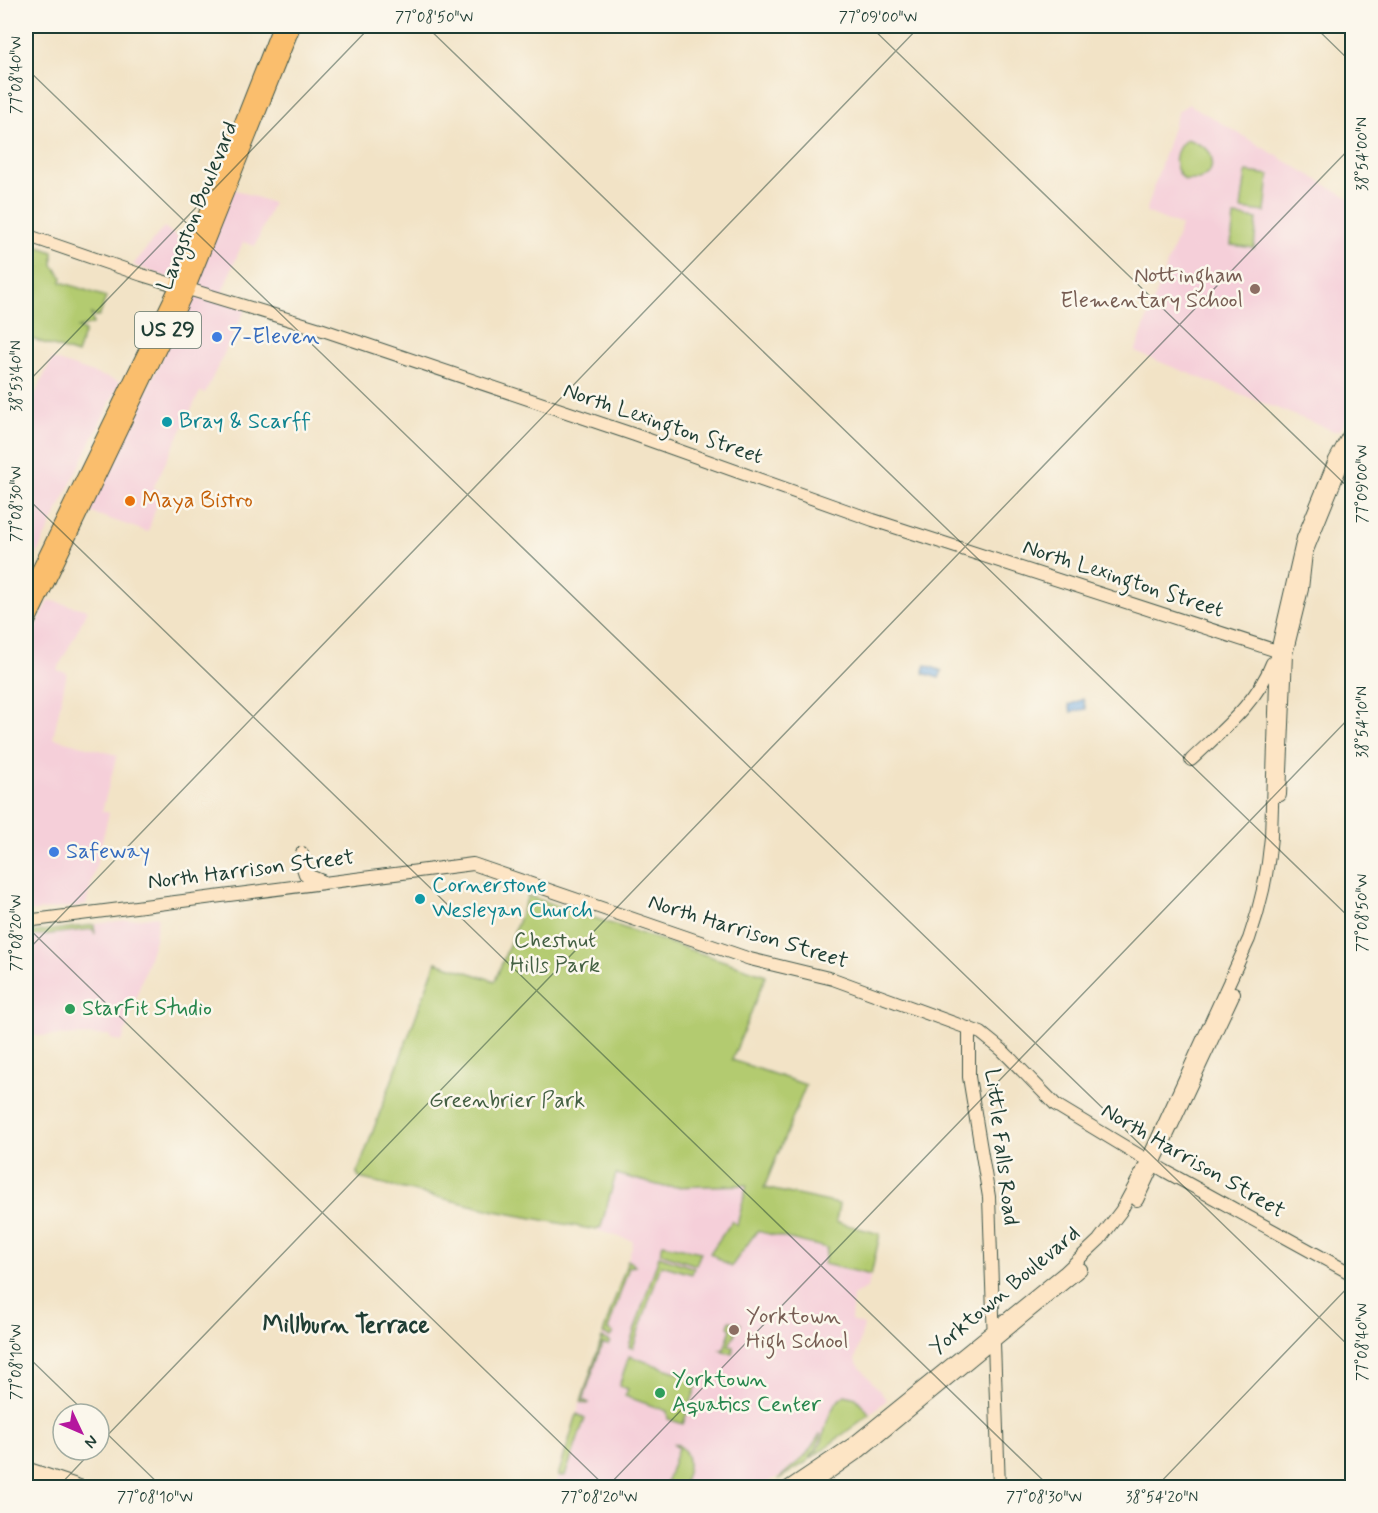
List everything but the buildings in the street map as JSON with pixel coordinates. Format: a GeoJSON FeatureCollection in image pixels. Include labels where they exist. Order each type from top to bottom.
{"type":"FeatureCollection","features":[{"type":"Feature","properties":{"kind":"main road","name":"Langston Boulevard"},"geometry":{"type":"LineString","coordinates":[[26,597],[183,286],[280,26]]}},
{"type":"Feature","properties":{"kind":"main road","name":"Langston Boulevard"},"geometry":{"type":"LineString","coordinates":[[26,626],[183,286],[293,26]]}},
{"type":"Feature","properties":{"kind":"street","name":"North Lexington Street"},"geometry":{"type":"LineString","coordinates":[[26,235],[237,302],[602,424],[903,530],[1281,652]]}},
{"type":"Feature","properties":{"kind":"street"},"geometry":{"type":"LineString","coordinates":[[1191,760],[1234,719],[1254,695],[1281,652],[1302,589],[1306,553],[1342,464],[1345,446],[1353,429]]}},
{"type":"Feature","properties":{"kind":"street","name":"Yorktown Boulevard"},"geometry":{"type":"LineString","coordinates":[[807,1488],[854,1455],[996,1334],[1099,1240],[1121,1211],[1151,1162],[1265,919],[1276,866],[1281,652]]}},
{"type":"Feature","properties":{"kind":"street"},"geometry":{"type":"LineString","coordinates":[[302,853],[305,874],[312,879],[326,882]]}},
{"type":"Feature","properties":{"kind":"street","name":"North Harrison Street"},"geometry":{"type":"LineString","coordinates":[[26,921],[473,864],[746,958],[806,971],[985,1035],[1056,1105],[1151,1162],[1353,1274]]}},
{"type":"Feature","properties":{"kind":"street","name":"Little Falls Road"},"geometry":{"type":"LineString","coordinates":[[969,1028],[969,1077],[989,1197],[996,1334],[999,1488]]}},
{"type":"Feature","properties":{"kind":"street","name":"Yorktown Boulevard"},"geometry":{"type":"LineString","coordinates":[[787,1488],[854,1443],[996,1334]]}},
{"type":"Feature","properties":{"kind":"street"},"geometry":{"type":"LineString","coordinates":[[26,1468],[85,1488]]}},
{"type":"Feature","properties":{"kind":"street"},"geometry":{"type":"LineString","coordinates":[[26,1479],[52,1488]]}},
{"type":"Feature","properties":{"kind":"shaded area","name":"Nottingham Elementary School"},"geometry":{"type":"Polygon","coordinates":[[[1189,104],[1352,200],[1352,411],[1340,430],[1334,431],[1135,352],[1181,226],[1146,212],[1178,111],[1189,104]]]}},
{"type":"Feature","properties":{"kind":"shaded area"},"geometry":{"type":"Polygon","coordinates":[[[233,189],[273,203],[255,246],[243,242],[221,295],[248,304],[205,393],[200,392],[153,488],[161,491],[148,532],[89,512],[194,290],[233,189]]]}},
{"type":"Feature","properties":{"kind":"shaded area"},"geometry":{"type":"Polygon","coordinates":[[[164,227],[187,244],[172,279],[133,265],[164,227]]]}},
{"type":"Feature","properties":{"kind":"shaded area"},"geometry":{"type":"Polygon","coordinates":[[[52,359],[120,382],[26,576],[26,413],[52,359]]]}},
{"type":"Feature","properties":{"kind":"shaded area"},"geometry":{"type":"Polygon","coordinates":[[[49,600],[88,610],[57,670],[67,673],[53,738],[117,755],[102,811],[109,813],[86,905],[26,912],[26,648],[49,600]]]}},
{"type":"Feature","properties":{"kind":"shaded area"},"geometry":{"type":"Polygon","coordinates":[[[158,916],[155,939],[122,1042],[111,1039],[109,1035],[26,1036],[26,933],[158,916]]]}},
{"type":"Feature","properties":{"kind":"shaded area","name":"Yorktown High School"},"geometry":{"type":"Polygon","coordinates":[[[616,1174],[665,1187],[748,1185],[737,1225],[732,1222],[731,1267],[756,1231],[827,1249],[824,1264],[871,1275],[868,1287],[853,1296],[851,1321],[864,1325],[855,1361],[887,1400],[812,1459],[759,1487],[557,1488],[560,1464],[632,1247],[633,1241],[596,1230],[601,1227],[616,1174]]]}},
{"type":"Feature","properties":{"kind":"green space"},"geometry":{"type":"Polygon","coordinates":[[[1187,139],[1208,150],[1212,159],[1210,172],[1199,180],[1185,180],[1177,170],[1177,154],[1182,143],[1187,139]]]}},
{"type":"Feature","properties":{"kind":"green space"},"geometry":{"type":"Polygon","coordinates":[[[1246,172],[1269,175],[1265,212],[1241,209],[1246,172]]]}},
{"type":"Feature","properties":{"kind":"green space"},"geometry":{"type":"Polygon","coordinates":[[[1234,216],[1257,219],[1254,248],[1231,245],[1234,216]]]}},
{"type":"Feature","properties":{"kind":"green space"},"geometry":{"type":"Polygon","coordinates":[[[26,242],[53,252],[53,265],[62,277],[61,282],[106,297],[100,315],[96,317],[91,314],[93,324],[78,328],[85,331],[77,354],[26,337],[26,242]]]}},
{"type":"Feature","properties":{"kind":"green space","name":"Greenbrier Park"},"geometry":{"type":"Polygon","coordinates":[[[528,896],[766,975],[732,1060],[806,1085],[764,1188],[839,1204],[836,1222],[880,1234],[871,1275],[824,1264],[827,1248],[757,1231],[731,1267],[710,1253],[732,1221],[737,1225],[747,1185],[665,1187],[616,1174],[601,1227],[596,1230],[495,1211],[359,1178],[357,1174],[436,962],[495,981],[528,896]]]}},
{"type":"Feature","properties":{"kind":"green space"},"geometry":{"type":"Polygon","coordinates":[[[94,925],[95,934],[93,929],[26,937],[26,933],[94,925]]]}},
{"type":"Feature","properties":{"kind":"green space"},"geometry":{"type":"Polygon","coordinates":[[[663,1244],[701,1252],[696,1265],[660,1253],[663,1244]]]}},
{"type":"Feature","properties":{"kind":"green space"},"geometry":{"type":"Polygon","coordinates":[[[659,1256],[694,1268],[692,1274],[661,1265],[633,1348],[629,1347],[659,1256]]]}},
{"type":"Feature","properties":{"kind":"green space"},"geometry":{"type":"Polygon","coordinates":[[[628,1260],[635,1266],[629,1267],[608,1330],[613,1333],[610,1337],[603,1334],[628,1260]]]}},
{"type":"Feature","properties":{"kind":"green space"},"geometry":{"type":"Polygon","coordinates":[[[730,1321],[741,1324],[739,1328],[735,1327],[735,1334],[729,1345],[734,1347],[732,1354],[720,1350],[724,1349],[731,1329],[728,1327],[730,1321]]]}},
{"type":"Feature","properties":{"kind":"green space"},"geometry":{"type":"Polygon","coordinates":[[[602,1338],[610,1342],[608,1345],[602,1344],[583,1400],[589,1403],[587,1404],[581,1402],[602,1338]]]}},
{"type":"Feature","properties":{"kind":"green space","name":"Yorktown Aquatics Center"},"geometry":{"type":"Polygon","coordinates":[[[629,1356],[699,1380],[683,1424],[668,1419],[667,1411],[625,1396],[628,1389],[619,1386],[629,1356]]]}},
{"type":"Feature","properties":{"kind":"green space"},"geometry":{"type":"Polygon","coordinates":[[[845,1395],[856,1398],[870,1414],[810,1459],[820,1446],[836,1403],[845,1395]]]}},
{"type":"Feature","properties":{"kind":"green space"},"geometry":{"type":"Polygon","coordinates":[[[577,1414],[585,1418],[565,1476],[558,1476],[577,1414]]]}},
{"type":"Feature","properties":{"kind":"green space"},"geometry":{"type":"Polygon","coordinates":[[[820,1434],[821,1438],[808,1461],[778,1479],[806,1455],[820,1434]]]}},
{"type":"Feature","properties":{"kind":"green space"},"geometry":{"type":"Polygon","coordinates":[[[673,1443],[680,1446],[687,1456],[688,1468],[682,1487],[665,1487],[678,1448],[673,1443]]]}},
{"type":"Feature","properties":{"kind":"water"},"geometry":{"type":"Polygon","coordinates":[[[926,665],[942,671],[939,678],[923,673],[926,665]]]}},
{"type":"Feature","properties":{"kind":"water"},"geometry":{"type":"Polygon","coordinates":[[[1083,699],[1086,709],[1071,712],[1069,705],[1083,699]]]}},
{"type":"Feature","properties":{"kind":"place","name":"Nottingham Elementary School"},"geometry":{"type":"Point","coordinates":[1255,289]}},
{"type":"Feature","properties":{"kind":"place","name":"7-Eleven"},"geometry":{"type":"Point","coordinates":[217,337]}},
{"type":"Feature","properties":{"kind":"place","name":"Bray & Scarff"},"geometry":{"type":"Point","coordinates":[167,422]}},
{"type":"Feature","properties":{"kind":"place","name":"Maya Bistro"},"geometry":{"type":"Point","coordinates":[130,501]}},
{"type":"Feature","properties":{"kind":"place","name":"Safeway"},"geometry":{"type":"Point","coordinates":[54,852]}},
{"type":"Feature","properties":{"kind":"place","name":"Cornerstone Wesleyan Church"},"geometry":{"type":"Point","coordinates":[420,899]}},
{"type":"Feature","properties":{"kind":"place","name":"StarFit Studio"},"geometry":{"type":"Point","coordinates":[70,1009]}},
{"type":"Feature","properties":{"kind":"place","name":"Yorktown High School"},"geometry":{"type":"Point","coordinates":[734,1330]}},
{"type":"Feature","properties":{"kind":"place","name":"Yorktown Aquatics Center"},"geometry":{"type":"Point","coordinates":[660,1393]}},
{"type":"Feature","properties":{"kind":"district","name":"Millburn Terrace"},"geometry":{"type":"Point","coordinates":[346,1325]}},
{"type":"Feature","properties":{"kind":"park label","name":"Chestnut Hills Park"},"geometry":{"type":"Point","coordinates":[555,954]}}]}
